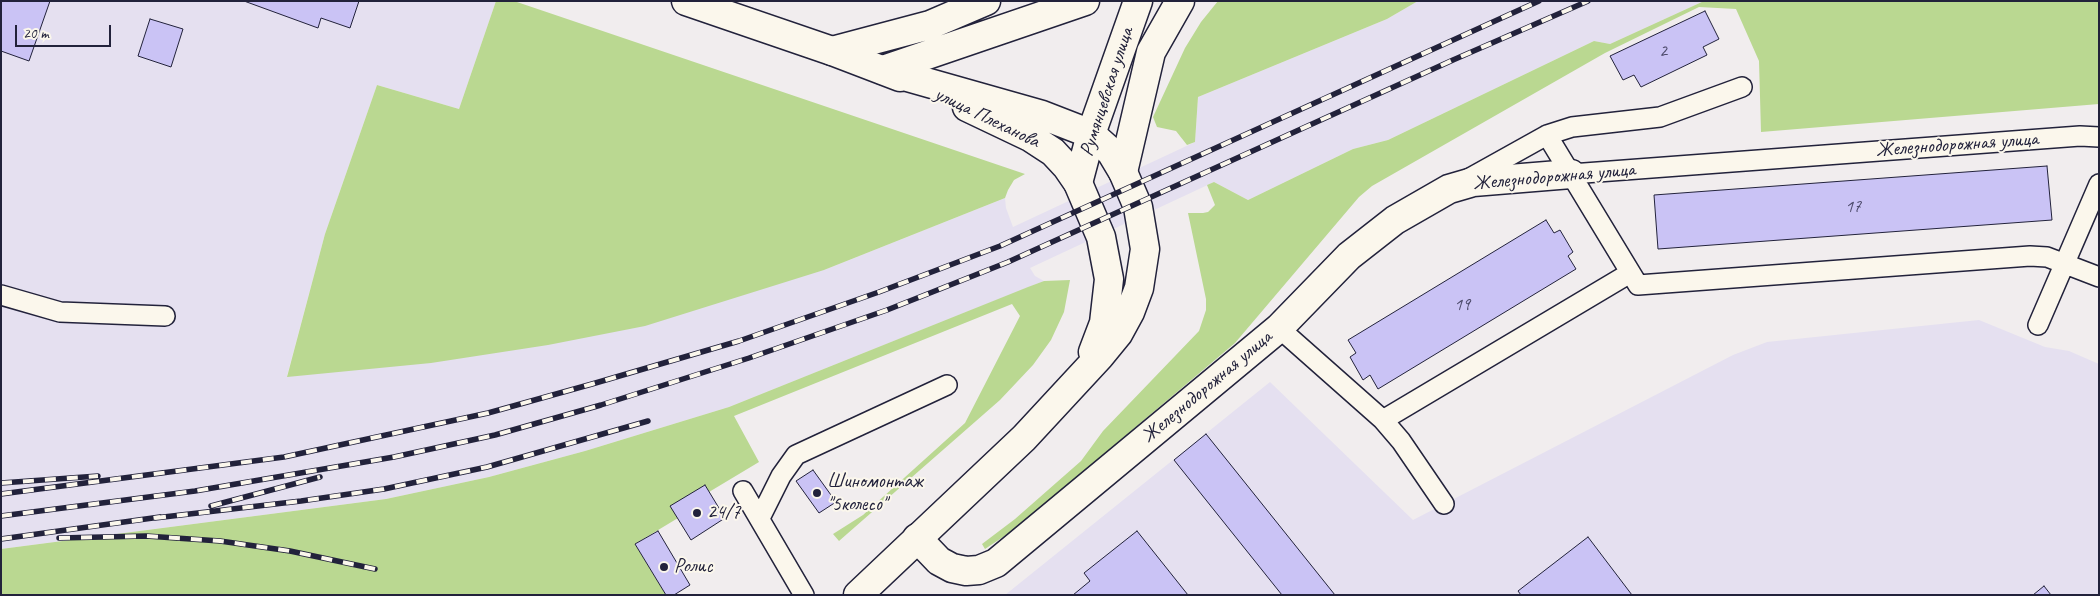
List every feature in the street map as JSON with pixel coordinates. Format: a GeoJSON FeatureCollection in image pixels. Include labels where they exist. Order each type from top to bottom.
{"type":"FeatureCollection","features":[{"type":"Feature","properties":{"kind":"street","name":"улица Плеханова"},"geometry":{"type":"LineString","coordinates":[[686,1],[883,70],[1030,137],[1053,152],[1078,183]]}},
{"type":"Feature","properties":{"kind":"street"},"geometry":{"type":"LineString","coordinates":[[832,51],[930,26],[986,1]]}},
{"type":"Feature","properties":{"kind":"street"},"geometry":{"type":"LineString","coordinates":[[883,70],[1086,1]]}},
{"type":"Feature","properties":{"kind":"street","name":"Румянцевская улица"},"geometry":{"type":"LineString","coordinates":[[1078,183],[1091,134],[1138,1]]}},
{"type":"Feature","properties":{"kind":"street","name":"Румянцевская улица"},"geometry":{"type":"LineString","coordinates":[[1123,172],[1151,52],[1180,1]]}},
{"type":"Feature","properties":{"kind":"street","name":"улица Плеханова"},"geometry":{"type":"LineString","coordinates":[[883,70],[1042,114],[1091,134]]}},
{"type":"Feature","properties":{"kind":"street"},"geometry":{"type":"LineString","coordinates":[[858,595],[1024,438],[1072,388],[1118,334],[1130,312],[1139,288],[1145,249],[1143,229],[1138,207],[1123,172],[1111,152],[1091,134]]}},
{"type":"Feature","properties":{"kind":"street","name":"Железнодорожная улица"},"geometry":{"type":"LineString","coordinates":[[917,538],[939,561],[952,568],[966,571],[979,570],[996,563],[1279,328],[1349,256],[1395,220],[1450,189],[1474,182],[1570,174]]}},
{"type":"Feature","properties":{"kind":"street"},"geometry":{"type":"LineString","coordinates":[[1072,388],[1097,343],[1108,302],[1109,279],[1101,237],[1078,183]]}},
{"type":"Feature","properties":{"kind":"lane"},"geometry":{"type":"LineString","coordinates":[[1450,189],[1547,135],[1572,127],[1660,117],[1742,87]]}},
{"type":"Feature","properties":{"kind":"lane"},"geometry":{"type":"LineString","coordinates":[[1547,135],[1638,285],[2030,256],[2047,257],[2065,262],[2099,277]]}},
{"type":"Feature","properties":{"kind":"lane","name":"Железнодорожная улица"},"geometry":{"type":"LineString","coordinates":[[1570,174],[2080,136],[2099,137]]}},
{"type":"Feature","properties":{"kind":"lane"},"geometry":{"type":"LineString","coordinates":[[2038,325],[2099,184]]}},
{"type":"Feature","properties":{"kind":"lane"},"geometry":{"type":"LineString","coordinates":[[1383,420],[1630,274]]}},
{"type":"Feature","properties":{"kind":"lane"},"geometry":{"type":"LineString","coordinates":[[1,295],[60,312],[165,316]]}},
{"type":"Feature","properties":{"kind":"lane"},"geometry":{"type":"LineString","coordinates":[[1279,328],[1383,420],[1401,441],[1444,504]]}},
{"type":"Feature","properties":{"kind":"lane"},"geometry":{"type":"LineString","coordinates":[[760,518],[781,476],[796,455],[947,385]]}},
{"type":"Feature","properties":{"kind":"lane"},"geometry":{"type":"LineString","coordinates":[[743,490],[804,595]]}},
{"type":"Feature","properties":{"kind":"shaded area"},"geometry":{"type":"Polygon","coordinates":[[[1,1],[496,1],[459,109],[377,85],[325,234],[287,376],[824,270],[1005,198],[1006,208],[1013,227],[1195,142],[1198,97],[1387,19],[1418,1],[1704,1],[1610,44],[1594,41],[1388,140],[1353,149],[1248,200],[1214,182],[1030,268],[1035,276],[1044,281],[729,407],[585,451],[489,477],[386,499],[1,549],[1,1]]]}},
{"type":"Feature","properties":{"kind":"shaded area"},"geometry":{"type":"Polygon","coordinates":[[[1979,320],[2045,347],[2069,351],[2099,364],[2099,595],[1005,595],[1270,382],[1413,520],[1733,355],[1767,342],[1979,320]]]}},
{"type":"Feature","properties":{"kind":"green space"},"geometry":{"type":"Polygon","coordinates":[[[496,1],[514,1],[1025,174],[1014,180],[1005,198],[824,270],[645,326],[548,345],[431,363],[287,377],[325,234],[377,85],[459,109],[496,1]]]}},
{"type":"Feature","properties":{"kind":"green space"},"geometry":{"type":"Polygon","coordinates":[[[1218,1],[1418,1],[1387,19],[1198,97],[1195,142],[1187,145],[1176,131],[1157,127],[1153,117],[1185,48],[1201,22],[1218,1]]]}},
{"type":"Feature","properties":{"kind":"green space"},"geometry":{"type":"Polygon","coordinates":[[[1704,1],[2099,1],[2099,104],[1761,132],[1759,61],[1736,9],[1699,7],[1605,53],[1372,186],[1359,197],[1235,343],[1015,529],[985,549],[982,544],[1015,519],[1081,461],[1103,431],[1199,331],[1206,310],[1206,299],[1188,213],[1208,212],[1215,205],[1207,185],[1214,182],[1248,200],[1353,149],[1388,140],[1594,41],[1610,44],[1704,1]]]}},
{"type":"Feature","properties":{"kind":"green space"},"geometry":{"type":"Polygon","coordinates":[[[1070,280],[1064,312],[1051,340],[1033,365],[1000,400],[839,541],[833,534],[863,515],[965,423],[1020,316],[1012,304],[734,416],[759,462],[709,492],[705,485],[678,518],[635,544],[666,595],[1,595],[1,549],[386,499],[489,477],[585,451],[729,407],[1044,281],[1070,280]]]}},
{"type":"Feature","properties":{"kind":"building"},"geometry":{"type":"Polygon","coordinates":[[[1,1],[50,1],[29,61],[1,51],[1,1]]]}},
{"type":"Feature","properties":{"kind":"building"},"geometry":{"type":"Polygon","coordinates":[[[244,1],[359,1],[350,28],[321,18],[318,28],[244,1]]]}},
{"type":"Feature","properties":{"kind":"building"},"geometry":{"type":"Polygon","coordinates":[[[1705,11],[1719,39],[1703,47],[1707,55],[1641,87],[1634,75],[1623,80],[1610,56],[1705,11]]]}},
{"type":"Feature","properties":{"kind":"building"},"geometry":{"type":"Polygon","coordinates":[[[150,19],[183,29],[171,67],[138,56],[150,19]]]}},
{"type":"Feature","properties":{"kind":"building"},"geometry":{"type":"Polygon","coordinates":[[[2047,166],[2052,220],[1658,249],[1654,195],[2047,166]]]}},
{"type":"Feature","properties":{"kind":"building"},"geometry":{"type":"Polygon","coordinates":[[[1546,220],[1554,233],[1560,230],[1573,252],[1568,256],[1576,269],[1378,389],[1370,375],[1363,380],[1350,357],[1356,353],[1348,340],[1546,220]]]}},
{"type":"Feature","properties":{"kind":"building"},"geometry":{"type":"Polygon","coordinates":[[[1206,434],[1335,595],[1282,595],[1174,460],[1206,434]]]}},
{"type":"Feature","properties":{"kind":"building"},"geometry":{"type":"Polygon","coordinates":[[[813,470],[836,502],[819,513],[796,481],[813,470]]]}},
{"type":"Feature","properties":{"kind":"building"},"geometry":{"type":"Polygon","coordinates":[[[705,485],[725,518],[691,540],[670,506],[705,485]]]}},
{"type":"Feature","properties":{"kind":"building"},"geometry":{"type":"Polygon","coordinates":[[[658,531],[690,585],[674,595],[666,595],[635,544],[658,531]]]}},
{"type":"Feature","properties":{"kind":"building"},"geometry":{"type":"Polygon","coordinates":[[[1137,531],[1188,595],[1073,595],[1090,581],[1084,573],[1137,531]]]}},
{"type":"Feature","properties":{"kind":"building"},"geometry":{"type":"Polygon","coordinates":[[[1588,537],[1632,595],[1521,595],[1518,591],[1588,537]]]}},
{"type":"Feature","properties":{"kind":"building"},"geometry":{"type":"Polygon","coordinates":[[[2044,586],[2051,595],[2033,595],[2044,586]]]}},
{"type":"Feature","properties":{"kind":"railway"},"geometry":{"type":"LineString","coordinates":[[1,494],[284,457],[488,413],[739,341],[879,292],[1000,246],[1539,1]]}},
{"type":"Feature","properties":{"kind":"railway"},"geometry":{"type":"LineString","coordinates":[[1,516],[195,491],[394,457],[495,435],[601,405],[749,358],[887,310],[1008,262],[1453,60],[1588,1]]}},
{"type":"Feature","properties":{"kind":"railway"},"geometry":{"type":"LineString","coordinates":[[155,518],[384,489],[487,467],[648,421]]}},
{"type":"Feature","properties":{"kind":"railway"},"geometry":{"type":"LineString","coordinates":[[1,483],[98,476]]}},
{"type":"Feature","properties":{"kind":"railway"},"geometry":{"type":"LineString","coordinates":[[211,506],[320,477]]}},
{"type":"Feature","properties":{"kind":"railway"},"geometry":{"type":"LineString","coordinates":[[1,539],[160,517]]}},
{"type":"Feature","properties":{"kind":"railway"},"geometry":{"type":"LineString","coordinates":[[59,538],[146,536],[220,541],[290,551],[375,569]]}},
{"type":"Feature","properties":{"kind":"place","name":"Шиномонтаж \"5колесо\""},"geometry":{"type":"Point","coordinates":[817,493]}},
{"type":"Feature","properties":{"kind":"place","name":"24/7"},"geometry":{"type":"Point","coordinates":[697,513]}},
{"type":"Feature","properties":{"kind":"place","name":"Ролис"},"geometry":{"type":"Point","coordinates":[664,567]}}]}
